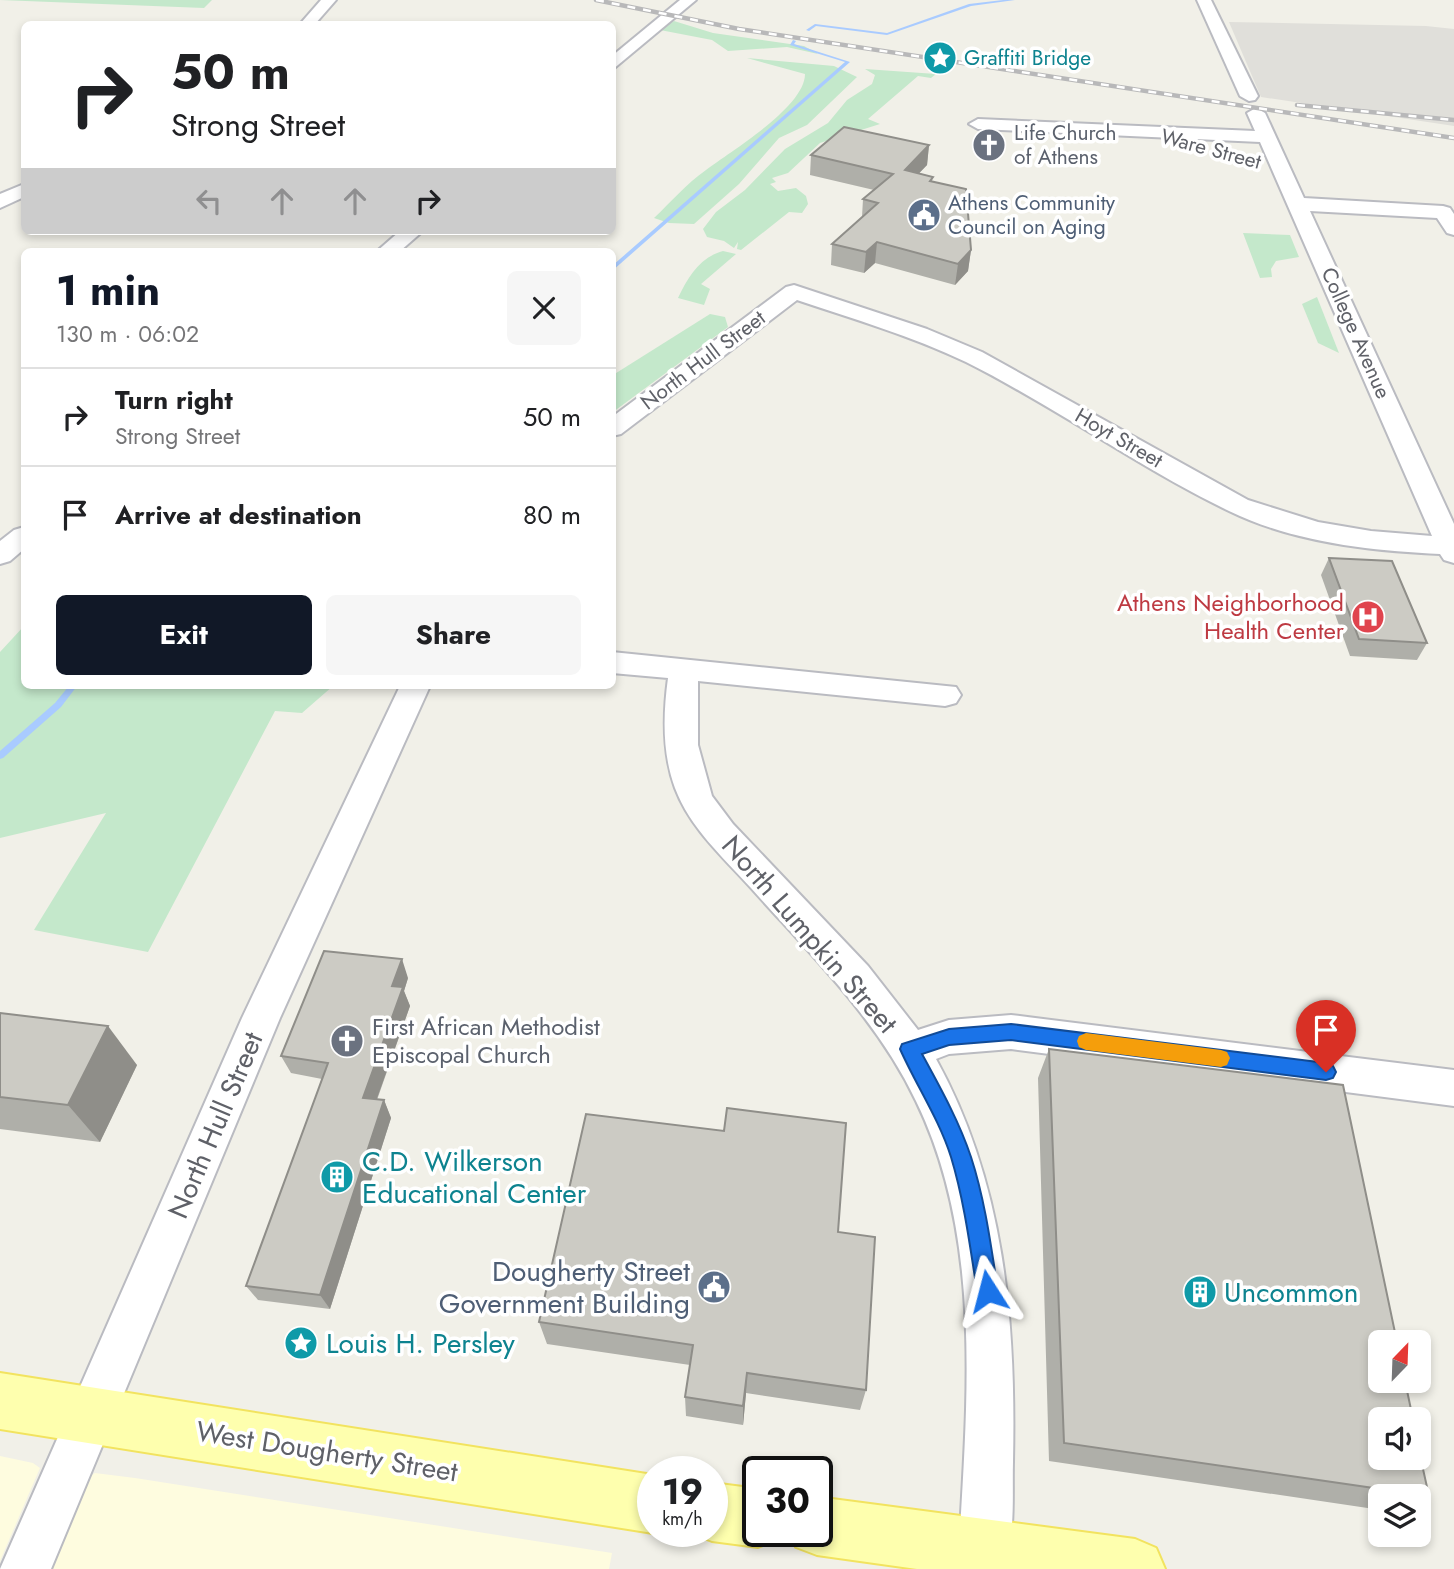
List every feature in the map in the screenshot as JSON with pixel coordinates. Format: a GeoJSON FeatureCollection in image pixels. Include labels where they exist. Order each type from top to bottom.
{"type":"FeatureCollection","features":[{"type":"Feature","properties":{"kind":"main road","name":"West Dougherty Street"},"geometry":{"type":"LineString","coordinates":[[0,1401],[637,1501]]}},
{"type":"Feature","properties":{"kind":"main road"},"geometry":{"type":"LineString","coordinates":[[833,1529],[984,1559],[1135,1569]]}},
{"type":"Feature","properties":{"kind":"street"},"geometry":{"type":"LineString","coordinates":[[310,21],[329,0]]}},
{"type":"Feature","properties":{"kind":"street"},"geometry":{"type":"LineString","coordinates":[[616,62],[688,0]]}},
{"type":"Feature","properties":{"kind":"street","name":"College Avenue"},"geometry":{"type":"LineString","coordinates":[[1204,0],[1267,137],[1272,166],[1298,204],[1453,549]]}},
{"type":"Feature","properties":{"kind":"street","name":"Ware Street"},"geometry":{"type":"LineString","coordinates":[[978,124],[1267,137]]}},
{"type":"Feature","properties":{"kind":"street","name":"Ware Street"},"geometry":{"type":"LineString","coordinates":[[1140,130],[1225,153]]}},
{"type":"Feature","properties":{"kind":"street"},"geometry":{"type":"LineString","coordinates":[[0,181],[21,182]]}},
{"type":"Feature","properties":{"kind":"street"},"geometry":{"type":"LineString","coordinates":[[0,202],[21,192]]}},
{"type":"Feature","properties":{"kind":"street"},"geometry":{"type":"LineString","coordinates":[[1298,204],[1449,220]]}},
{"type":"Feature","properties":{"kind":"street"},"geometry":{"type":"LineString","coordinates":[[391,248],[408,235]]}},
{"type":"Feature","properties":{"kind":"street","name":"Hoyt Street"},"geometry":{"type":"LineString","coordinates":[[794,292],[919,334],[974,358],[1239,506],[1269,519],[1340,537],[1453,549]]}},
{"type":"Feature","properties":{"kind":"street","name":"North Hull Street"},"geometry":{"type":"LineString","coordinates":[[616,426],[794,292]]}},
{"type":"Feature","properties":{"kind":"street"},"geometry":{"type":"LineString","coordinates":[[0,555],[21,538]]}},
{"type":"Feature","properties":{"kind":"street"},"geometry":{"type":"LineString","coordinates":[[616,662],[945,695]]}},
{"type":"Feature","properties":{"kind":"street","name":"North Lumpkin Street"},"geometry":{"type":"LineString","coordinates":[[684,669],[679,738],[685,766],[703,812],[870,998],[909,1049],[934,1094],[961,1157],[978,1227],[988,1291],[988,1468],[984,1559]]}},
{"type":"Feature","properties":{"kind":"street","name":"North Hull Street"},"geometry":{"type":"LineString","coordinates":[[25,1569],[261,1018],[414,689]]}},
{"type":"Feature","properties":{"kind":"street"},"geometry":{"type":"LineString","coordinates":[[909,1049],[949,1037],[1011,1032],[1454,1087]]}},
{"type":"Feature","properties":{"kind":"shaded area"},"geometry":{"type":"Polygon","coordinates":[[[1229,22],[1426,26],[1454,29],[1454,126],[1261,97],[1229,22]]]}},
{"type":"Feature","properties":{"kind":"shaded area"},"geometry":{"type":"Polygon","coordinates":[[[0,1456],[33,1463],[40,1468],[0,1561],[0,1456]]]}},
{"type":"Feature","properties":{"kind":"shaded area"},"geometry":{"type":"Polygon","coordinates":[[[95,1473],[612,1553],[609,1569],[43,1569],[89,1477],[95,1473]]]}},
{"type":"Feature","properties":{"kind":"green space"},"geometry":{"type":"Polygon","coordinates":[[[0,0],[212,0],[204,8],[0,0]]]}},
{"type":"Feature","properties":{"kind":"green space"},"geometry":{"type":"Polygon","coordinates":[[[674,21],[713,33],[804,46],[818,54],[787,47],[728,51],[712,40],[660,30],[674,21]]]}},
{"type":"Feature","properties":{"kind":"green space"},"geometry":{"type":"Polygon","coordinates":[[[747,58],[834,66],[857,77],[807,125],[779,138],[739,184],[694,224],[669,223],[654,218],[699,175],[780,114],[802,87],[805,74],[747,58]]]}},
{"type":"Feature","properties":{"kind":"green space"},"geometry":{"type":"Polygon","coordinates":[[[865,69],[936,74],[931,78],[918,76],[868,119],[880,124],[820,143],[788,173],[772,178],[776,182],[770,184],[778,191],[796,188],[806,196],[808,204],[802,213],[789,212],[741,250],[737,249],[738,242],[734,248],[724,241],[707,237],[703,229],[716,212],[745,190],[785,149],[828,123],[847,100],[872,84],[875,75],[865,69]]]}},
{"type":"Feature","properties":{"kind":"green space"},"geometry":{"type":"Polygon","coordinates":[[[1243,233],[1290,235],[1299,257],[1276,261],[1271,269],[1272,277],[1260,278],[1243,233]]]}},
{"type":"Feature","properties":{"kind":"green space"},"geometry":{"type":"Polygon","coordinates":[[[723,251],[736,254],[701,284],[710,289],[704,305],[678,298],[701,263],[723,251]]]}},
{"type":"Feature","properties":{"kind":"green space"},"geometry":{"type":"Polygon","coordinates":[[[1317,297],[1339,353],[1318,343],[1302,304],[1317,297]]]}},
{"type":"Feature","properties":{"kind":"green space"},"geometry":{"type":"Polygon","coordinates":[[[710,314],[725,317],[728,327],[616,410],[616,373],[710,314]]]}},
{"type":"Feature","properties":{"kind":"green space"},"geometry":{"type":"Polygon","coordinates":[[[21,629],[21,689],[330,689],[302,713],[275,711],[148,952],[34,930],[106,813],[0,838],[0,652],[21,629]]]}},
{"type":"Feature","properties":{"kind":"building"},"geometry":{"type":"Polygon","coordinates":[[[844,127],[929,145],[905,170],[933,177],[930,181],[966,189],[971,250],[958,264],[877,242],[866,252],[832,244],[878,203],[863,199],[893,174],[811,155],[844,127]]]}},
{"type":"Feature","properties":{"kind":"building"},"geometry":{"type":"Polygon","coordinates":[[[1329,558],[1392,561],[1427,643],[1359,639],[1329,558]]]}},
{"type":"Feature","properties":{"kind":"building"},"geometry":{"type":"Polygon","coordinates":[[[324,951],[402,959],[392,986],[403,987],[363,1098],[384,1100],[320,1295],[246,1286],[328,1063],[281,1056],[324,951]]]}},
{"type":"Feature","properties":{"kind":"building"},"geometry":{"type":"Polygon","coordinates":[[[0,1013],[108,1026],[68,1105],[0,1097],[0,1013]]]}},
{"type":"Feature","properties":{"kind":"building","name":"Uncommon"},"geometry":{"type":"Polygon","coordinates":[[[1049,1049],[1343,1085],[1394,1330],[1368,1330],[1368,1393],[1408,1393],[1410,1407],[1368,1407],[1368,1470],[1423,1470],[1426,1484],[1368,1484],[1368,1487],[1064,1443],[1049,1049]]]}},
{"type":"Feature","properties":{"kind":"building","name":"Dougherty Street Government Building"},"geometry":{"type":"Polygon","coordinates":[[[727,1108],[846,1123],[838,1232],[875,1237],[866,1390],[747,1373],[743,1406],[685,1397],[693,1345],[539,1322],[586,1114],[724,1131],[727,1108]]]}},
{"type":"Feature","properties":{"kind":"waterway"},"geometry":{"type":"LineString","coordinates":[[808,30],[815,25],[887,34],[970,5],[1013,0]]}},
{"type":"Feature","properties":{"kind":"waterway"},"geometry":{"type":"LineString","coordinates":[[616,265],[848,62],[791,44],[794,41]]}},
{"type":"Feature","properties":{"kind":"waterway"},"geometry":{"type":"LineString","coordinates":[[0,756],[58,705],[71,689]]}},
{"type":"Feature","properties":{"kind":"railway"},"geometry":{"type":"LineString","coordinates":[[596,0],[739,29],[1454,138]]}},
{"type":"Feature","properties":{"kind":"railway"},"geometry":{"type":"LineString","coordinates":[[1297,105],[1454,120]]}},
{"type":"Feature","properties":{"kind":"slow traffic"},"geometry":{"type":"LineString","coordinates":[[1086,1041],[1221,1058]]}},
{"type":"Feature","properties":{"kind":"place","name":"Graffiti Bridge"},"geometry":{"type":"Point","coordinates":[940,58]}},
{"type":"Feature","properties":{"kind":"place","name":"Life Church of Athens"},"geometry":{"type":"Point","coordinates":[989,145]}},
{"type":"Feature","properties":{"kind":"place","name":"Athens Community Council on Aging"},"geometry":{"type":"Point","coordinates":[924,215]}},
{"type":"Feature","properties":{"kind":"place","name":"Athens Neighborhood Health Center"},"geometry":{"type":"Point","coordinates":[1368,617]}},
{"type":"Feature","properties":{"kind":"place","name":"First African Methodist Episcopal Church"},"geometry":{"type":"Point","coordinates":[347,1041]}},
{"type":"Feature","properties":{"kind":"place","name":"C.D. Wilkerson Educational Center"},"geometry":{"type":"Point","coordinates":[337,1177]}},
{"type":"Feature","properties":{"kind":"place","name":"Dougherty Street Government Building"},"geometry":{"type":"Point","coordinates":[714,1287]}},
{"type":"Feature","properties":{"kind":"place","name":"Uncommon"},"geometry":{"type":"Point","coordinates":[1200,1292]}},
{"type":"Feature","properties":{"kind":"place","name":"Louis H. Persley"},"geometry":{"type":"Point","coordinates":[301,1343]}},
{"type":"Feature","properties":{"kind":"route"},"geometry":{"type":"LineString","coordinates":[[988,1291],[978,1227],[961,1157],[934,1094],[909,1049],[949,1037],[1011,1032],[1326,1072]]}}]}
